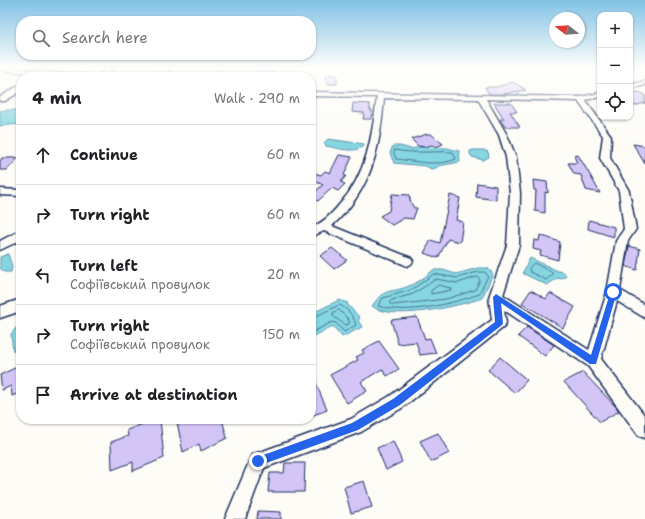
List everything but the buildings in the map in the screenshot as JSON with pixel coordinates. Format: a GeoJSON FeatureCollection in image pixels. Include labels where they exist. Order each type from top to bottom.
{"type":"FeatureCollection","features":[{"type":"Feature","properties":{"kind":"street"},"geometry":{"type":"LineString","coordinates":[[2,99],[15,91]]}},
{"type":"Feature","properties":{"kind":"street"},"geometry":{"type":"LineString","coordinates":[[316,94],[580,99],[597,96]]}},
{"type":"Feature","properties":{"kind":"street"},"geometry":{"type":"LineString","coordinates":[[316,232],[325,227],[346,206],[365,178],[374,150],[381,95]]}},
{"type":"Feature","properties":{"kind":"street"},"geometry":{"type":"LineString","coordinates":[[235,519],[258,461],[355,426],[396,402],[499,323],[496,297],[513,245],[515,193],[511,157],[503,135],[481,98]]}},
{"type":"Feature","properties":{"kind":"street"},"geometry":{"type":"LineString","coordinates":[[580,99],[607,136],[605,158],[624,191],[630,229],[622,241],[613,292],[593,361]]}},
{"type":"Feature","properties":{"kind":"street"},"geometry":{"type":"LineString","coordinates":[[0,192],[16,193]]}},
{"type":"Feature","properties":{"kind":"street"},"geometry":{"type":"LineString","coordinates":[[325,227],[408,261]]}},
{"type":"Feature","properties":{"kind":"street"},"geometry":{"type":"LineString","coordinates":[[0,246],[16,238]]}},
{"type":"Feature","properties":{"kind":"street"},"geometry":{"type":"LineString","coordinates":[[613,292],[645,312]]}},
{"type":"Feature","properties":{"kind":"street"},"geometry":{"type":"LineString","coordinates":[[496,297],[593,361],[645,430]]}},
{"type":"Feature","properties":{"kind":"street"},"geometry":{"type":"LineString","coordinates":[[0,312],[16,307]]}},
{"type":"Feature","properties":{"kind":"water"},"geometry":{"type":"Polygon","coordinates":[[[16,110],[16,124],[0,126],[0,111],[16,110]]]}},
{"type":"Feature","properties":{"kind":"water"},"geometry":{"type":"Polygon","coordinates":[[[328,139],[364,144],[364,146],[355,150],[340,149],[326,146],[324,143],[328,139]]]}},
{"type":"Feature","properties":{"kind":"water"},"geometry":{"type":"Polygon","coordinates":[[[393,146],[411,149],[420,147],[447,148],[459,151],[460,162],[438,166],[431,169],[426,166],[394,163],[390,153],[393,146]]]}},
{"type":"Feature","properties":{"kind":"water"},"geometry":{"type":"Polygon","coordinates":[[[484,150],[488,152],[489,157],[483,160],[472,157],[470,151],[484,150]]]}},
{"type":"Feature","properties":{"kind":"water"},"geometry":{"type":"Polygon","coordinates":[[[8,254],[12,266],[11,272],[4,272],[0,268],[0,257],[8,254]]]}},
{"type":"Feature","properties":{"kind":"water"},"geometry":{"type":"Polygon","coordinates":[[[530,258],[558,271],[564,272],[566,276],[561,279],[558,278],[547,285],[524,274],[523,272],[530,258]]]}},
{"type":"Feature","properties":{"kind":"water"},"geometry":{"type":"Polygon","coordinates":[[[478,268],[488,268],[493,274],[482,298],[458,305],[409,313],[381,311],[372,306],[385,293],[412,285],[433,270],[443,270],[456,274],[478,268]]]}},
{"type":"Feature","properties":{"kind":"water"},"geometry":{"type":"Polygon","coordinates":[[[339,300],[348,303],[347,304],[360,318],[358,320],[362,327],[342,337],[333,326],[316,335],[316,312],[339,300]]]}},
{"type":"Feature","properties":{"kind":"water"},"geometry":{"type":"Polygon","coordinates":[[[16,328],[16,351],[13,351],[11,334],[16,328]]]}},
{"type":"Feature","properties":{"kind":"route"},"geometry":{"type":"LineString","coordinates":[[258,461],[355,426],[396,402],[499,323],[496,297],[593,361],[613,292]]}}]}
